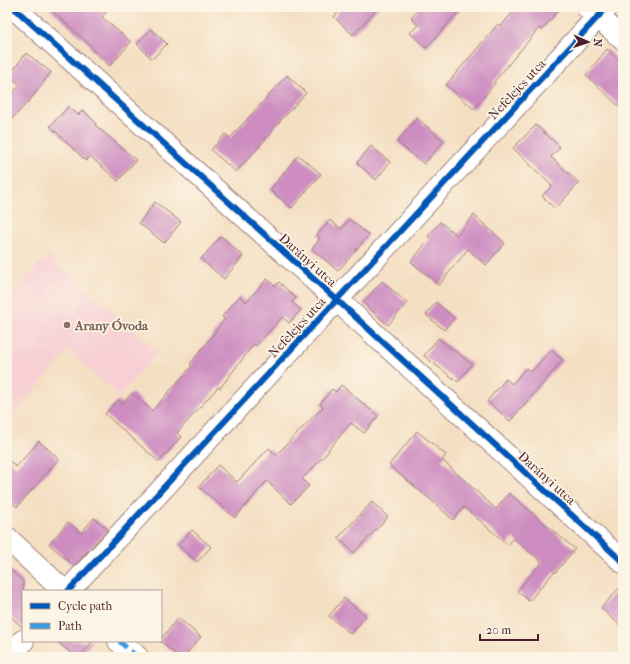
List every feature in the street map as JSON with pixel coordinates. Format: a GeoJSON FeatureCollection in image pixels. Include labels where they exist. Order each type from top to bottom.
{"type":"FeatureCollection","features":[{"type":"Feature","properties":{"kind":"street","name":"Darányi utca"},"geometry":{"type":"LineString","coordinates":[[13,7],[623,562]]}},
{"type":"Feature","properties":{"kind":"street","name":"Nefelejcs utca"},"geometry":{"type":"LineString","coordinates":[[69,590],[336,300],[598,10]]}},
{"type":"Feature","properties":{"kind":"street"},"geometry":{"type":"LineString","coordinates":[[598,10],[623,39]]}},
{"type":"Feature","properties":{"kind":"street"},"geometry":{"type":"LineString","coordinates":[[7,538],[63,590]]}},
{"type":"Feature","properties":{"kind":"street"},"geometry":{"type":"LineString","coordinates":[[9,657],[22,642]]}},
{"type":"Feature","properties":{"kind":"street"},"geometry":{"type":"LineString","coordinates":[[120,642],[136,657]]}},
{"type":"Feature","properties":{"kind":"shaded area","name":"Arany Óvoda"},"geometry":{"type":"Polygon","coordinates":[[[47,255],[158,352],[119,396],[69,350],[7,421],[7,301],[47,255]]]}},
{"type":"Feature","properties":{"kind":"building"},"geometry":{"type":"Polygon","coordinates":[[[48,7],[111,7],[102,17],[131,42],[110,66],[90,48],[92,47],[48,7]]]}},
{"type":"Feature","properties":{"kind":"building"},"geometry":{"type":"Polygon","coordinates":[[[343,7],[379,7],[353,35],[334,17],[343,7]]]}},
{"type":"Feature","properties":{"kind":"building"},"geometry":{"type":"Polygon","coordinates":[[[421,7],[463,7],[426,48],[410,33],[418,25],[411,18],[421,7]]]}},
{"type":"Feature","properties":{"kind":"building"},"geometry":{"type":"Polygon","coordinates":[[[517,7],[561,7],[542,30],[539,28],[494,82],[495,83],[474,109],[446,85],[498,24],[501,26],[517,7]]]}},
{"type":"Feature","properties":{"kind":"building"},"geometry":{"type":"Polygon","coordinates":[[[151,29],[167,44],[152,59],[137,44],[151,29]]]}},
{"type":"Feature","properties":{"kind":"building"},"geometry":{"type":"Polygon","coordinates":[[[607,49],[623,64],[623,110],[586,75],[607,49]]]}},
{"type":"Feature","properties":{"kind":"building"},"geometry":{"type":"Polygon","coordinates":[[[26,53],[51,72],[30,100],[7,124],[7,99],[20,85],[9,76],[26,53]]]}},
{"type":"Feature","properties":{"kind":"building"},"geometry":{"type":"Polygon","coordinates":[[[287,75],[306,93],[236,172],[211,150],[225,134],[230,138],[287,75]]]}},
{"type":"Feature","properties":{"kind":"building"},"geometry":{"type":"Polygon","coordinates":[[[69,106],[78,115],[83,110],[96,123],[95,125],[136,160],[118,181],[90,156],[86,161],[50,126],[69,106]]]}},
{"type":"Feature","properties":{"kind":"building"},"geometry":{"type":"Polygon","coordinates":[[[417,118],[444,141],[424,164],[397,142],[417,118]]]}},
{"type":"Feature","properties":{"kind":"building"},"geometry":{"type":"Polygon","coordinates":[[[536,125],[560,147],[551,157],[579,183],[555,209],[542,196],[552,186],[513,148],[536,125]]]}},
{"type":"Feature","properties":{"kind":"building"},"geometry":{"type":"Polygon","coordinates":[[[371,146],[390,162],[376,180],[357,163],[371,146]]]}},
{"type":"Feature","properties":{"kind":"building"},"geometry":{"type":"Polygon","coordinates":[[[298,155],[321,174],[292,208],[270,190],[298,155]]]}},
{"type":"Feature","properties":{"kind":"building"},"geometry":{"type":"Polygon","coordinates":[[[155,202],[181,222],[164,243],[139,223],[155,202]]]}},
{"type":"Feature","properties":{"kind":"building"},"geometry":{"type":"Polygon","coordinates":[[[474,215],[505,243],[486,265],[468,249],[439,285],[411,262],[430,238],[428,236],[440,222],[457,235],[474,215]]]}},
{"type":"Feature","properties":{"kind":"building"},"geometry":{"type":"Polygon","coordinates":[[[349,219],[369,235],[338,271],[312,249],[320,238],[317,235],[330,220],[341,229],[349,219]]]}},
{"type":"Feature","properties":{"kind":"building"},"geometry":{"type":"Polygon","coordinates":[[[221,236],[243,256],[224,279],[201,259],[221,236]]]}},
{"type":"Feature","properties":{"kind":"building"},"geometry":{"type":"Polygon","coordinates":[[[267,279],[275,286],[279,282],[296,298],[292,302],[301,310],[289,323],[282,317],[256,346],[254,344],[220,388],[218,387],[177,433],[181,437],[159,462],[105,414],[118,400],[122,404],[132,393],[152,411],[192,366],[190,364],[225,319],[222,317],[240,296],[246,302],[267,279]]]}},
{"type":"Feature","properties":{"kind":"building"},"geometry":{"type":"Polygon","coordinates":[[[382,281],[407,303],[388,325],[363,303],[382,281]]]}},
{"type":"Feature","properties":{"kind":"building"},"geometry":{"type":"Polygon","coordinates":[[[436,302],[454,318],[444,330],[426,315],[436,302]]]}},
{"type":"Feature","properties":{"kind":"building"},"geometry":{"type":"Polygon","coordinates":[[[438,338],[472,364],[458,382],[424,356],[438,338]]]}},
{"type":"Feature","properties":{"kind":"building"},"geometry":{"type":"Polygon","coordinates":[[[551,350],[563,360],[510,421],[487,401],[506,379],[512,384],[526,368],[531,372],[551,350]]]}},
{"type":"Feature","properties":{"kind":"building"},"geometry":{"type":"Polygon","coordinates":[[[341,385],[378,416],[364,433],[351,423],[328,450],[329,451],[302,479],[309,486],[291,504],[267,481],[235,518],[199,487],[218,465],[237,482],[269,448],[276,455],[323,407],[320,404],[332,389],[336,392],[341,385]]]}},
{"type":"Feature","properties":{"kind":"building"},"geometry":{"type":"Polygon","coordinates":[[[417,431],[446,455],[442,460],[496,509],[509,493],[575,549],[529,601],[517,591],[542,562],[513,538],[508,545],[464,507],[453,520],[389,465],[417,431]]]}},
{"type":"Feature","properties":{"kind":"building"},"geometry":{"type":"Polygon","coordinates":[[[39,441],[59,459],[17,507],[7,498],[7,459],[16,467],[39,441]]]}},
{"type":"Feature","properties":{"kind":"building"},"geometry":{"type":"Polygon","coordinates":[[[372,502],[388,517],[354,553],[338,538],[372,502]]]}},
{"type":"Feature","properties":{"kind":"building"},"geometry":{"type":"Polygon","coordinates":[[[94,518],[108,529],[74,566],[49,544],[68,522],[81,533],[94,518]]]}},
{"type":"Feature","properties":{"kind":"building"},"geometry":{"type":"Polygon","coordinates":[[[192,530],[211,547],[197,562],[178,545],[192,530]]]}},
{"type":"Feature","properties":{"kind":"building"},"geometry":{"type":"Polygon","coordinates":[[[7,567],[23,581],[22,627],[7,613],[7,567]]]}},
{"type":"Feature","properties":{"kind":"building"},"geometry":{"type":"Polygon","coordinates":[[[623,584],[623,628],[601,608],[623,584]]]}},
{"type":"Feature","properties":{"kind":"building"},"geometry":{"type":"Polygon","coordinates":[[[344,598],[366,616],[351,634],[329,616],[344,598]]]}},
{"type":"Feature","properties":{"kind":"building"},"geometry":{"type":"Polygon","coordinates":[[[178,618],[201,637],[184,657],[179,657],[161,642],[162,638],[178,618]]]}},
{"type":"Feature","properties":{"kind":"building"},"geometry":{"type":"Polygon","coordinates":[[[57,642],[92,642],[80,657],[76,657],[57,642]]]}},
{"type":"Feature","properties":{"kind":"marked path"},"geometry":{"type":"LineString","coordinates":[[120,642],[137,657]]}},
{"type":"Feature","properties":{"kind":"cycle path"},"geometry":{"type":"LineString","coordinates":[[13,7],[337,300],[623,562]]}},
{"type":"Feature","properties":{"kind":"cycle path"},"geometry":{"type":"LineString","coordinates":[[69,590],[607,7]]}},
{"type":"Feature","properties":{"kind":"place","name":"Arany Óvoda"},"geometry":{"type":"Point","coordinates":[67,325]}}]}
